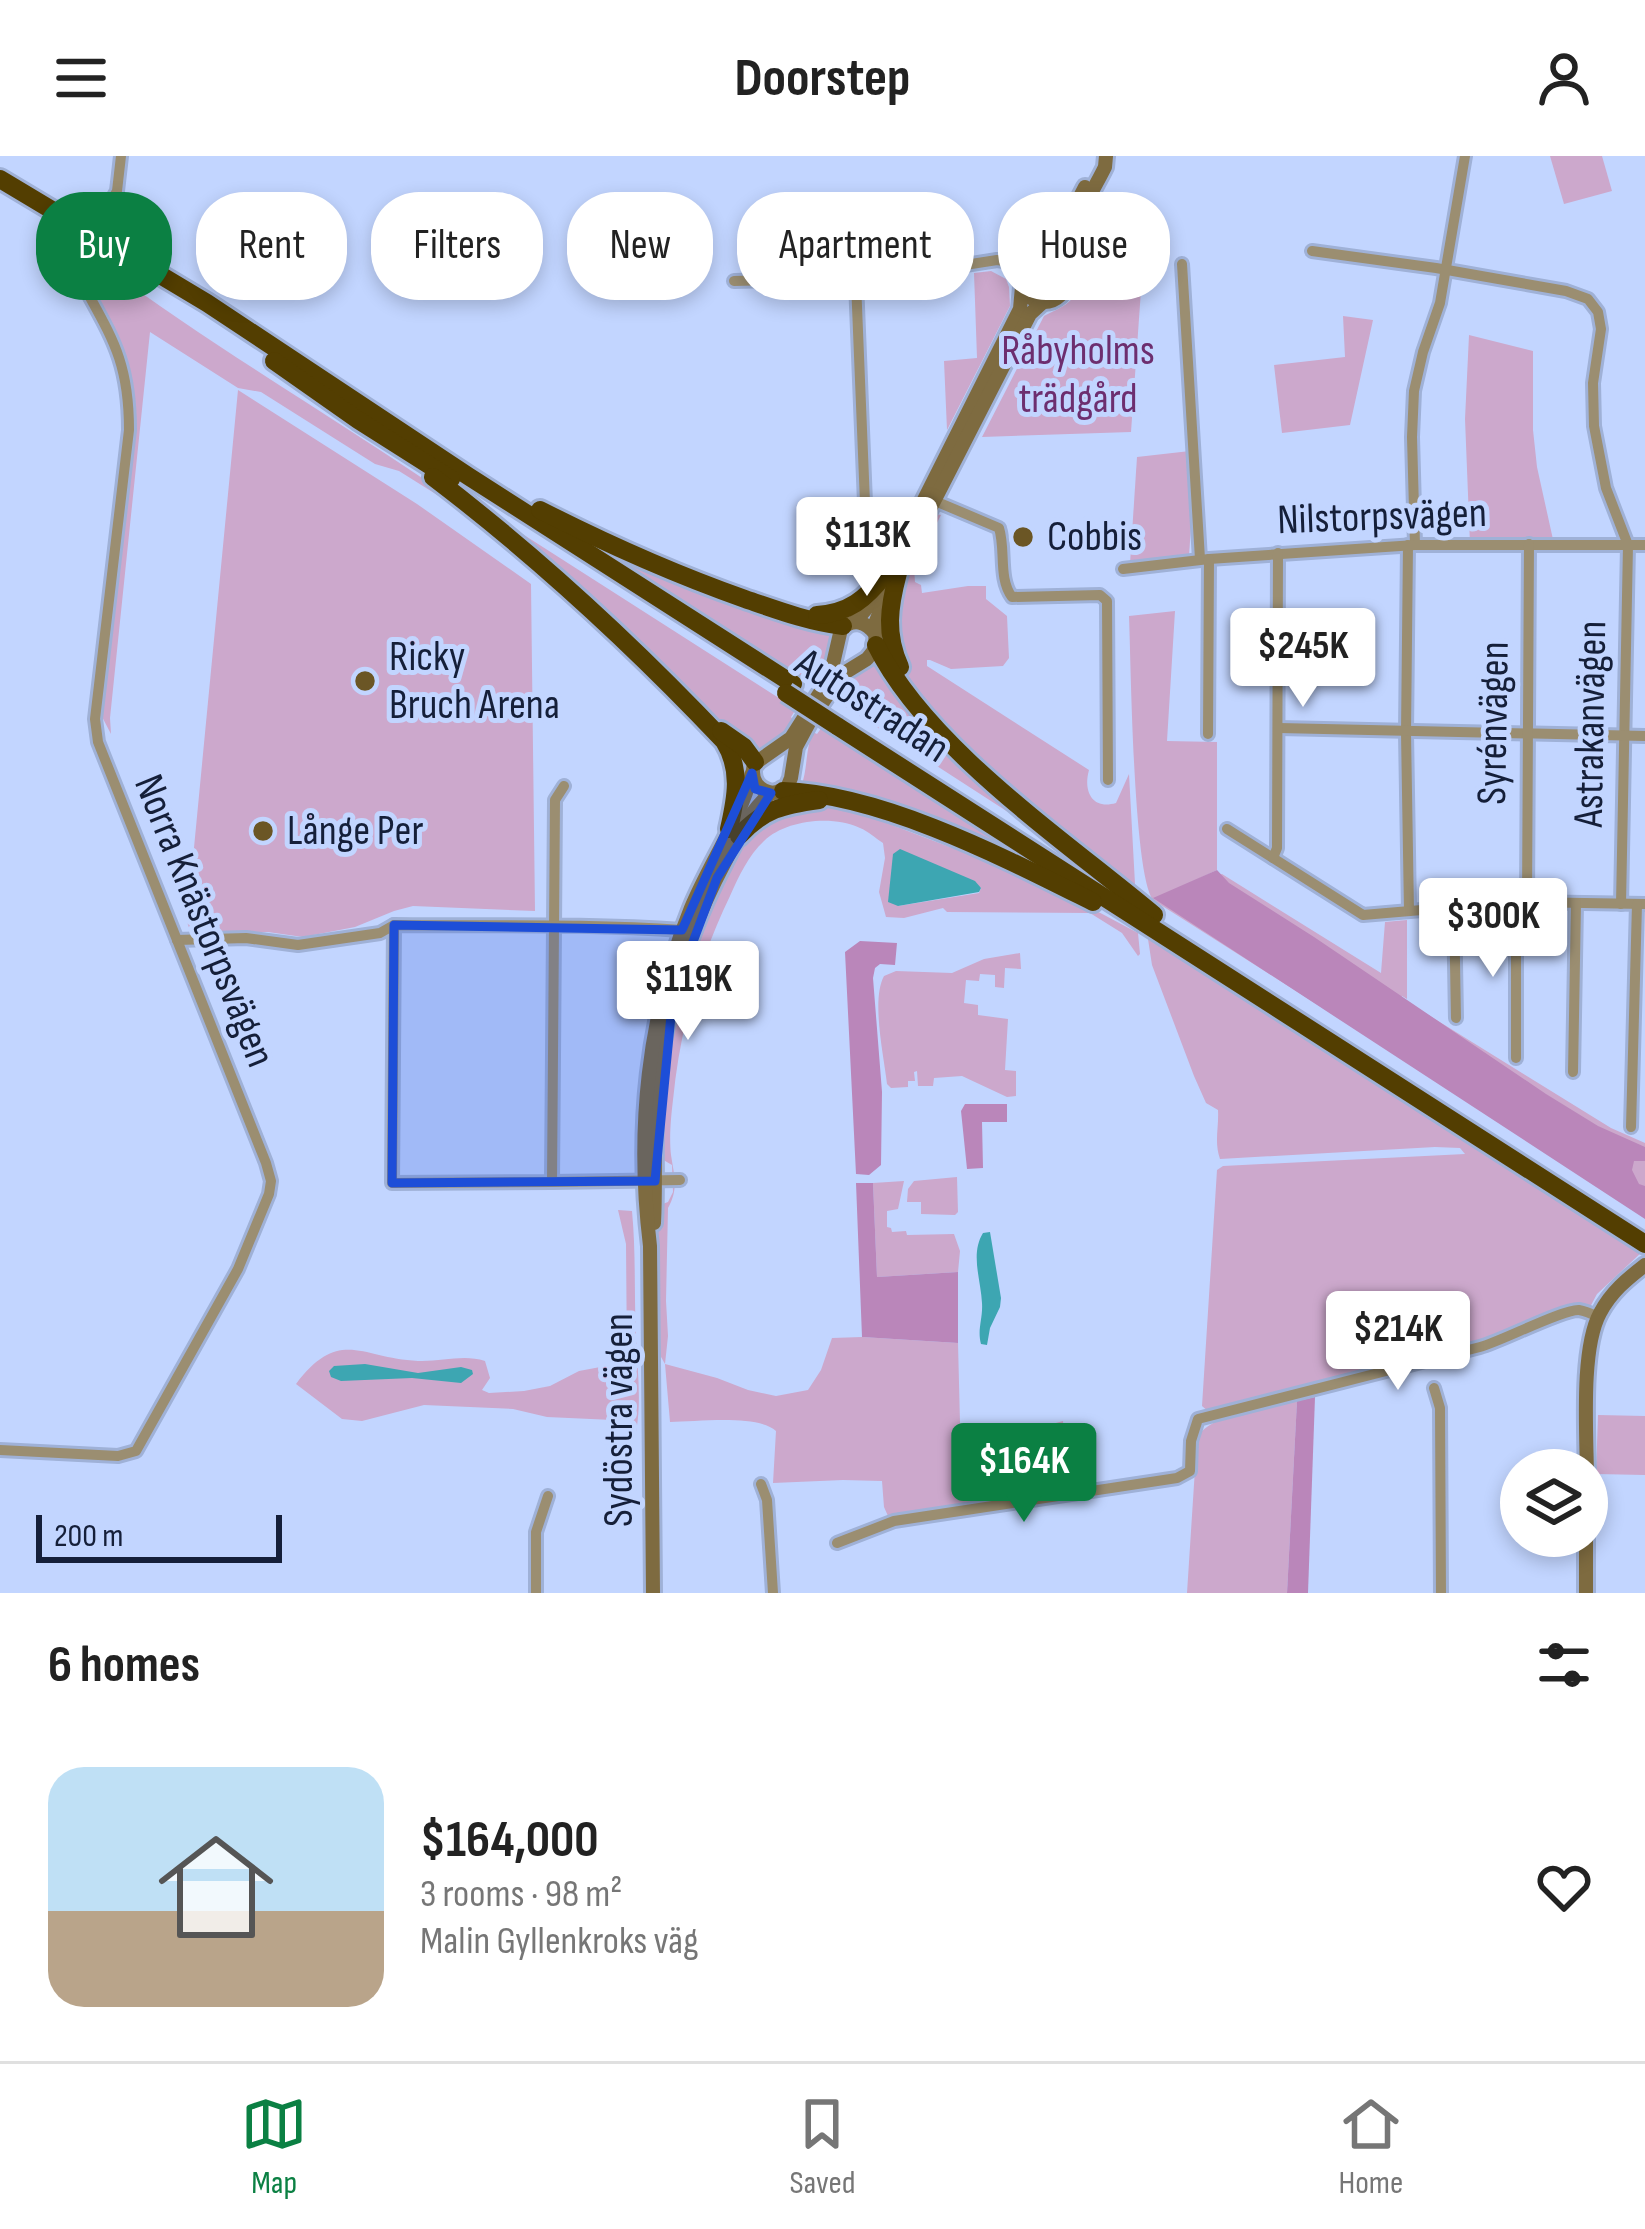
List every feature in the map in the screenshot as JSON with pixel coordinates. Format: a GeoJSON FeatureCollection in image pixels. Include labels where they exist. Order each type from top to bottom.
{"type":"FeatureCollection","features":[{"type":"Feature","properties":{"kind":"highway","name":"Autostradan"},"geometry":{"type":"LineString","coordinates":[[0,178],[207,303],[790,689]]}},
{"type":"Feature","properties":{"kind":"highway","name":"Autostradan"},"geometry":{"type":"LineString","coordinates":[[0,191],[195,309],[358,420],[790,689],[1179,945],[1644,1238]]}},
{"type":"Feature","properties":{"kind":"highway"},"geometry":{"type":"LineString","coordinates":[[358,420],[546,567],[724,741],[735,764],[734,833]]}},
{"type":"Feature","properties":{"kind":"highway"},"geometry":{"type":"LineString","coordinates":[[468,476],[710,587],[794,615],[849,624]]}},
{"type":"Feature","properties":{"kind":"highway"},"geometry":{"type":"LineString","coordinates":[[794,615],[846,610],[892,574]]}},
{"type":"Feature","properties":{"kind":"highway"},"geometry":{"type":"LineString","coordinates":[[892,574],[888,632],[897,661],[925,713]]}},
{"type":"Feature","properties":{"kind":"highway"},"geometry":{"type":"LineString","coordinates":[[875,640],[925,713],[979,770],[1154,915]]}},
{"type":"Feature","properties":{"kind":"highway"},"geometry":{"type":"LineString","coordinates":[[702,718],[744,747],[754,768]]}},
{"type":"Feature","properties":{"kind":"highway","name":"Autostradan"},"geometry":{"type":"LineString","coordinates":[[840,721],[1154,915],[1644,1238]]}},
{"type":"Feature","properties":{"kind":"highway"},"geometry":{"type":"LineString","coordinates":[[777,792],[836,798],[873,808],[973,845],[1179,945]]}},
{"type":"Feature","properties":{"kind":"highway"},"geometry":{"type":"LineString","coordinates":[[734,833],[770,811],[836,798]]}},
{"type":"Feature","properties":{"kind":"main road"},"geometry":{"type":"LineString","coordinates":[[1085,192],[1104,156]]}},
{"type":"Feature","properties":{"kind":"main road"},"geometry":{"type":"LineString","coordinates":[[1092,192],[1105,167],[1104,156]]}},
{"type":"Feature","properties":{"kind":"main road"},"geometry":{"type":"LineString","coordinates":[[875,640],[892,574],[1021,300]]}},
{"type":"Feature","properties":{"kind":"main road"},"geometry":{"type":"LineString","coordinates":[[1036,300],[1053,300]]}},
{"type":"Feature","properties":{"kind":"main road"},"geometry":{"type":"LineString","coordinates":[[929,499],[1030,314],[1043,302]]}},
{"type":"Feature","properties":{"kind":"main road"},"geometry":{"type":"LineString","coordinates":[[777,792],[758,786],[754,768],[788,741],[832,672],[837,636],[871,605],[892,574]]}},
{"type":"Feature","properties":{"kind":"main road"},"geometry":{"type":"LineString","coordinates":[[849,624],[866,625],[875,640]]}},
{"type":"Feature","properties":{"kind":"main road","name":"Sydöstra vägen"},"geometry":{"type":"LineString","coordinates":[[650,1181],[646,1105],[653,1042],[663,992],[692,904],[754,808],[790,782],[796,747],[810,721],[841,675],[871,656],[875,640]]}},
{"type":"Feature","properties":{"kind":"main road","name":"Sydöstra vägen"},"geometry":{"type":"LineString","coordinates":[[653,1593],[650,1246],[644,1203],[658,1080],[673,995],[754,768]]}},
{"type":"Feature","properties":{"kind":"main road"},"geometry":{"type":"LineString","coordinates":[[1588,1449],[1589,1356],[1598,1317],[1617,1288],[1645,1265]]}},
{"type":"Feature","properties":{"kind":"main road"},"geometry":{"type":"LineString","coordinates":[[1586,1557],[1586,1593]]}},
{"type":"Feature","properties":{"kind":"street"},"geometry":{"type":"LineString","coordinates":[[116,192],[121,156]]}},
{"type":"Feature","properties":{"kind":"street"},"geometry":{"type":"LineString","coordinates":[[1409,911],[1406,733],[1414,391],[1439,304],[1465,156]]}},
{"type":"Feature","properties":{"kind":"street"},"geometry":{"type":"LineString","coordinates":[[1312,251],[1444,269],[1586,297],[1596,307],[1601,329],[1593,383],[1594,426],[1606,488],[1628,545]]}},
{"type":"Feature","properties":{"kind":"street"},"geometry":{"type":"LineString","coordinates":[[1182,264],[1204,559],[1208,734]]}},
{"type":"Feature","properties":{"kind":"street","name":"Norra Knästorpsvägen"},"geometry":{"type":"LineString","coordinates":[[0,1450],[118,1456],[136,1451],[238,1269],[271,1181],[96,734],[129,430],[120,355],[91,300]]}},
{"type":"Feature","properties":{"kind":"street"},"geometry":{"type":"LineString","coordinates":[[857,300],[865,503]]}},
{"type":"Feature","properties":{"kind":"street"},"geometry":{"type":"LineString","coordinates":[[929,499],[999,528],[1005,585],[1012,597],[1100,595],[1107,601],[1108,780]]}},
{"type":"Feature","properties":{"kind":"street","name":"Syrénvägen"},"geometry":{"type":"LineString","coordinates":[[1516,1058],[1528,734],[1528,544]]}},
{"type":"Feature","properties":{"kind":"street","name":"Nilstorpsvägen"},"geometry":{"type":"LineString","coordinates":[[1124,569],[1412,545],[1645,545]]}},
{"type":"Feature","properties":{"kind":"street","name":"Astrakanvägen"},"geometry":{"type":"LineString","coordinates":[[1621,904],[1628,545]]}},
{"type":"Feature","properties":{"kind":"street"},"geometry":{"type":"LineString","coordinates":[[1273,858],[1280,728],[1278,553]]}},
{"type":"Feature","properties":{"kind":"street"},"geometry":{"type":"LineString","coordinates":[[1280,728],[1645,736]]}},
{"type":"Feature","properties":{"kind":"street"},"geometry":{"type":"LineString","coordinates":[[552,1182],[555,800],[564,786]]}},
{"type":"Feature","properties":{"kind":"street"},"geometry":{"type":"LineString","coordinates":[[1227,829],[1364,915],[1521,902],[1641,904],[1631,1127]]}},
{"type":"Feature","properties":{"kind":"street"},"geometry":{"type":"LineString","coordinates":[[1573,1072],[1576,904]]}},
{"type":"Feature","properties":{"kind":"street"},"geometry":{"type":"LineString","coordinates":[[1454,907],[1456,1018]]}},
{"type":"Feature","properties":{"kind":"street"},"geometry":{"type":"LineString","coordinates":[[177,940],[268,939],[298,945],[380,933],[394,925],[682,930]]}},
{"type":"Feature","properties":{"kind":"street"},"geometry":{"type":"LineString","coordinates":[[394,925],[392,1183],[680,1180]]}},
{"type":"Feature","properties":{"kind":"street"},"geometry":{"type":"LineString","coordinates":[[837,1543],[894,1521],[1177,1478],[1190,1471],[1191,1441],[1198,1420],[1480,1347],[1570,1311],[1598,1317]]}},
{"type":"Feature","properties":{"kind":"street"},"geometry":{"type":"LineString","coordinates":[[1434,1388],[1440,1408],[1441,1593]]}},
{"type":"Feature","properties":{"kind":"street"},"geometry":{"type":"LineString","coordinates":[[761,1484],[767,1500],[772,1593]]}},
{"type":"Feature","properties":{"kind":"street"},"geometry":{"type":"LineString","coordinates":[[536,1593],[536,1532],[548,1496]]}},
{"type":"Feature","properties":{"kind":"highlighted area"},"geometry":{"type":"Polygon","coordinates":[[[752,773],[755,789],[771,793],[717,878],[673,995],[655,1181],[392,1183],[394,925],[682,930],[752,773]]]}},
{"type":"Feature","properties":{"kind":"green space"},"geometry":{"type":"Polygon","coordinates":[[[1550,156],[1602,156],[1612,191],[1564,204],[1550,156]]]}},
{"type":"Feature","properties":{"kind":"green space"},"geometry":{"type":"Polygon","coordinates":[[[974,273],[998,275],[998,300],[1010,300],[1010,306],[947,430],[944,361],[977,358],[974,273]]]}},
{"type":"Feature","properties":{"kind":"green space"},"geometry":{"type":"Polygon","coordinates":[[[92,300],[152,300],[476,515],[399,471],[375,464],[261,392],[238,388],[150,332],[111,734],[99,711],[132,401],[92,300]]]}},
{"type":"Feature","properties":{"kind":"green space","name":"Råbyholms trädgård"},"geometry":{"type":"Polygon","coordinates":[[[1140,300],[1131,432],[982,437],[1044,316],[1067,303],[1140,300]]]}},
{"type":"Feature","properties":{"kind":"green space"},"geometry":{"type":"Polygon","coordinates":[[[1343,316],[1373,320],[1350,425],[1282,433],[1274,365],[1345,357],[1343,316]]]}},
{"type":"Feature","properties":{"kind":"green space"},"geometry":{"type":"Polygon","coordinates":[[[1469,335],[1533,351],[1537,467],[1554,544],[1470,544],[1465,419],[1469,335]]]}},
{"type":"Feature","properties":{"kind":"green space"},"geometry":{"type":"Polygon","coordinates":[[[238,390],[417,504],[531,584],[535,911],[413,906],[355,927],[303,937],[268,932],[191,933],[184,914],[238,390]]]}},
{"type":"Feature","properties":{"kind":"green space"},"geometry":{"type":"Polygon","coordinates":[[[1190,451],[1189,556],[1130,564],[1137,457],[1190,451]]]}},
{"type":"Feature","properties":{"kind":"green space"},"geometry":{"type":"Polygon","coordinates":[[[935,514],[941,515],[914,568],[915,582],[922,593],[986,586],[986,599],[1007,616],[1009,658],[1003,666],[951,669],[927,660],[927,666],[1089,770],[1089,792],[1095,801],[1116,803],[1129,774],[1135,884],[1071,839],[992,773],[924,700],[903,666],[895,636],[898,603],[935,514]]]}},
{"type":"Feature","properties":{"kind":"green space"},"geometry":{"type":"Polygon","coordinates":[[[507,524],[796,709],[785,738],[757,754],[719,725],[507,524]]]}},
{"type":"Feature","properties":{"kind":"green space"},"geometry":{"type":"Polygon","coordinates":[[[567,529],[833,630],[825,678],[805,682],[567,529]]]}},
{"type":"Feature","properties":{"kind":"green space"},"geometry":{"type":"Polygon","coordinates":[[[1175,611],[1167,741],[1217,742],[1217,870],[1155,899],[1222,874],[1381,973],[1385,922],[1407,920],[1407,999],[1401,998],[1611,1128],[1645,1143],[1645,1213],[1153,900],[1146,882],[1137,811],[1129,616],[1175,611]]]}},
{"type":"Feature","properties":{"kind":"green space"},"geometry":{"type":"Polygon","coordinates":[[[876,657],[1062,847],[838,702],[840,681],[876,657]]]}},
{"type":"Feature","properties":{"kind":"green space"},"geometry":{"type":"Polygon","coordinates":[[[822,727],[1052,872],[801,787],[810,739],[822,727]]]}},
{"type":"Feature","properties":{"kind":"green space"},"geometry":{"type":"Polygon","coordinates":[[[814,806],[848,810],[1044,883],[1138,933],[1138,956],[1122,933],[1090,913],[947,912],[943,908],[904,918],[886,917],[879,892],[883,843],[866,831],[849,824],[810,822],[784,828],[764,841],[744,867],[719,920],[680,1047],[670,1148],[675,1182],[674,1195],[668,1208],[665,1364],[656,1348],[657,1206],[668,1202],[673,1192],[672,1165],[660,1158],[668,1047],[684,978],[709,909],[735,852],[755,826],[773,816],[814,806]],[[900,850],[898,906],[979,893],[981,888],[900,850]]]}},
{"type":"Feature","properties":{"kind":"green space"},"geometry":{"type":"Polygon","coordinates":[[[1148,939],[1643,1251],[1597,1294],[1589,1309],[1566,1305],[1498,1337],[1210,1413],[1202,1406],[1217,1170],[1223,1166],[1465,1154],[1460,1148],[1435,1147],[1220,1159],[1218,1110],[1206,1103],[1194,1076],[1152,965],[1148,939]]]}},
{"type":"Feature","properties":{"kind":"green space"},"geometry":{"type":"Polygon","coordinates":[[[1020,953],[1021,969],[1005,968],[1004,988],[995,987],[995,975],[966,980],[964,1003],[978,1005],[978,1015],[1008,1019],[1005,1070],[1016,1071],[1016,1096],[1007,1097],[962,1076],[934,1078],[933,1086],[918,1086],[917,1071],[908,1087],[891,1088],[878,1013],[884,976],[896,971],[952,973],[984,959],[1020,953]]]}},
{"type":"Feature","properties":{"kind":"green space"},"geometry":{"type":"Polygon","coordinates":[[[957,1177],[955,1215],[921,1214],[921,1202],[907,1202],[914,1181],[957,1177]]]}},
{"type":"Feature","properties":{"kind":"green space"},"geometry":{"type":"Polygon","coordinates":[[[904,1181],[898,1209],[887,1211],[887,1227],[907,1235],[954,1234],[960,1251],[958,1272],[877,1277],[873,1183],[904,1181]]]}},
{"type":"Feature","properties":{"kind":"green space"},"geometry":{"type":"Polygon","coordinates":[[[618,1210],[632,1211],[639,1396],[636,1432],[635,1421],[424,1405],[362,1421],[342,1419],[296,1384],[326,1356],[353,1350],[418,1361],[485,1361],[490,1378],[482,1390],[489,1393],[550,1386],[579,1371],[627,1362],[626,1244],[618,1210]]]}},
{"type":"Feature","properties":{"kind":"green space"},"geometry":{"type":"Polygon","coordinates":[[[832,1338],[958,1343],[960,1423],[1012,1429],[1063,1421],[1070,1490],[888,1516],[882,1481],[773,1483],[776,1431],[767,1426],[741,1421],[670,1422],[665,1364],[776,1396],[808,1390],[832,1338]]]}},
{"type":"Feature","properties":{"kind":"green space"},"geometry":{"type":"Polygon","coordinates":[[[1297,1401],[1287,1593],[1187,1593],[1197,1438],[1227,1417],[1297,1401]]]}},
{"type":"Feature","properties":{"kind":"green space"},"geometry":{"type":"Polygon","coordinates":[[[1598,1415],[1645,1416],[1645,1475],[1608,1474],[1608,1449],[1597,1449],[1598,1415]]]}},
{"type":"Feature","properties":{"kind":"shaded area"},"geometry":{"type":"Polygon","coordinates":[[[900,849],[975,881],[979,892],[898,906],[888,902],[893,854],[900,849]]]}},
{"type":"Feature","properties":{"kind":"shaded area"},"geometry":{"type":"Polygon","coordinates":[[[1217,870],[1229,883],[1546,1094],[1598,1126],[1645,1147],[1645,1161],[1634,1161],[1632,1170],[1645,1186],[1645,1219],[1153,898],[1217,870]]]}},
{"type":"Feature","properties":{"kind":"shaded area"},"geometry":{"type":"Polygon","coordinates":[[[860,941],[897,943],[895,965],[880,964],[873,978],[882,1092],[881,1165],[869,1175],[856,1174],[845,952],[860,941]]]}},
{"type":"Feature","properties":{"kind":"shaded area"},"geometry":{"type":"Polygon","coordinates":[[[965,1104],[1007,1104],[1007,1122],[982,1122],[983,1168],[967,1169],[961,1111],[965,1104]]]}},
{"type":"Feature","properties":{"kind":"shaded area"},"geometry":{"type":"Polygon","coordinates":[[[856,1183],[873,1183],[877,1277],[958,1272],[958,1343],[862,1337],[856,1183]]]}},
{"type":"Feature","properties":{"kind":"shaded area"},"geometry":{"type":"Polygon","coordinates":[[[990,1232],[1001,1298],[987,1345],[980,1339],[977,1258],[983,1233],[990,1232]]]}},
{"type":"Feature","properties":{"kind":"shaded area"},"geometry":{"type":"Polygon","coordinates":[[[365,1364],[418,1373],[461,1367],[473,1374],[461,1383],[412,1378],[341,1381],[329,1371],[334,1366],[365,1364]]]}},
{"type":"Feature","properties":{"kind":"shaded area"},"geometry":{"type":"Polygon","coordinates":[[[1315,1397],[1308,1593],[1287,1593],[1297,1401],[1315,1397]]]}},
{"type":"Feature","properties":{"kind":"place","name":"Cobbis"},"geometry":{"type":"Point","coordinates":[1023,537]}},
{"type":"Feature","properties":{"kind":"place","name":"Ricky Bruch Arena"},"geometry":{"type":"Point","coordinates":[365,681]}},
{"type":"Feature","properties":{"kind":"place","name":"Långe Per"},"geometry":{"type":"Point","coordinates":[263,831]}}]}
